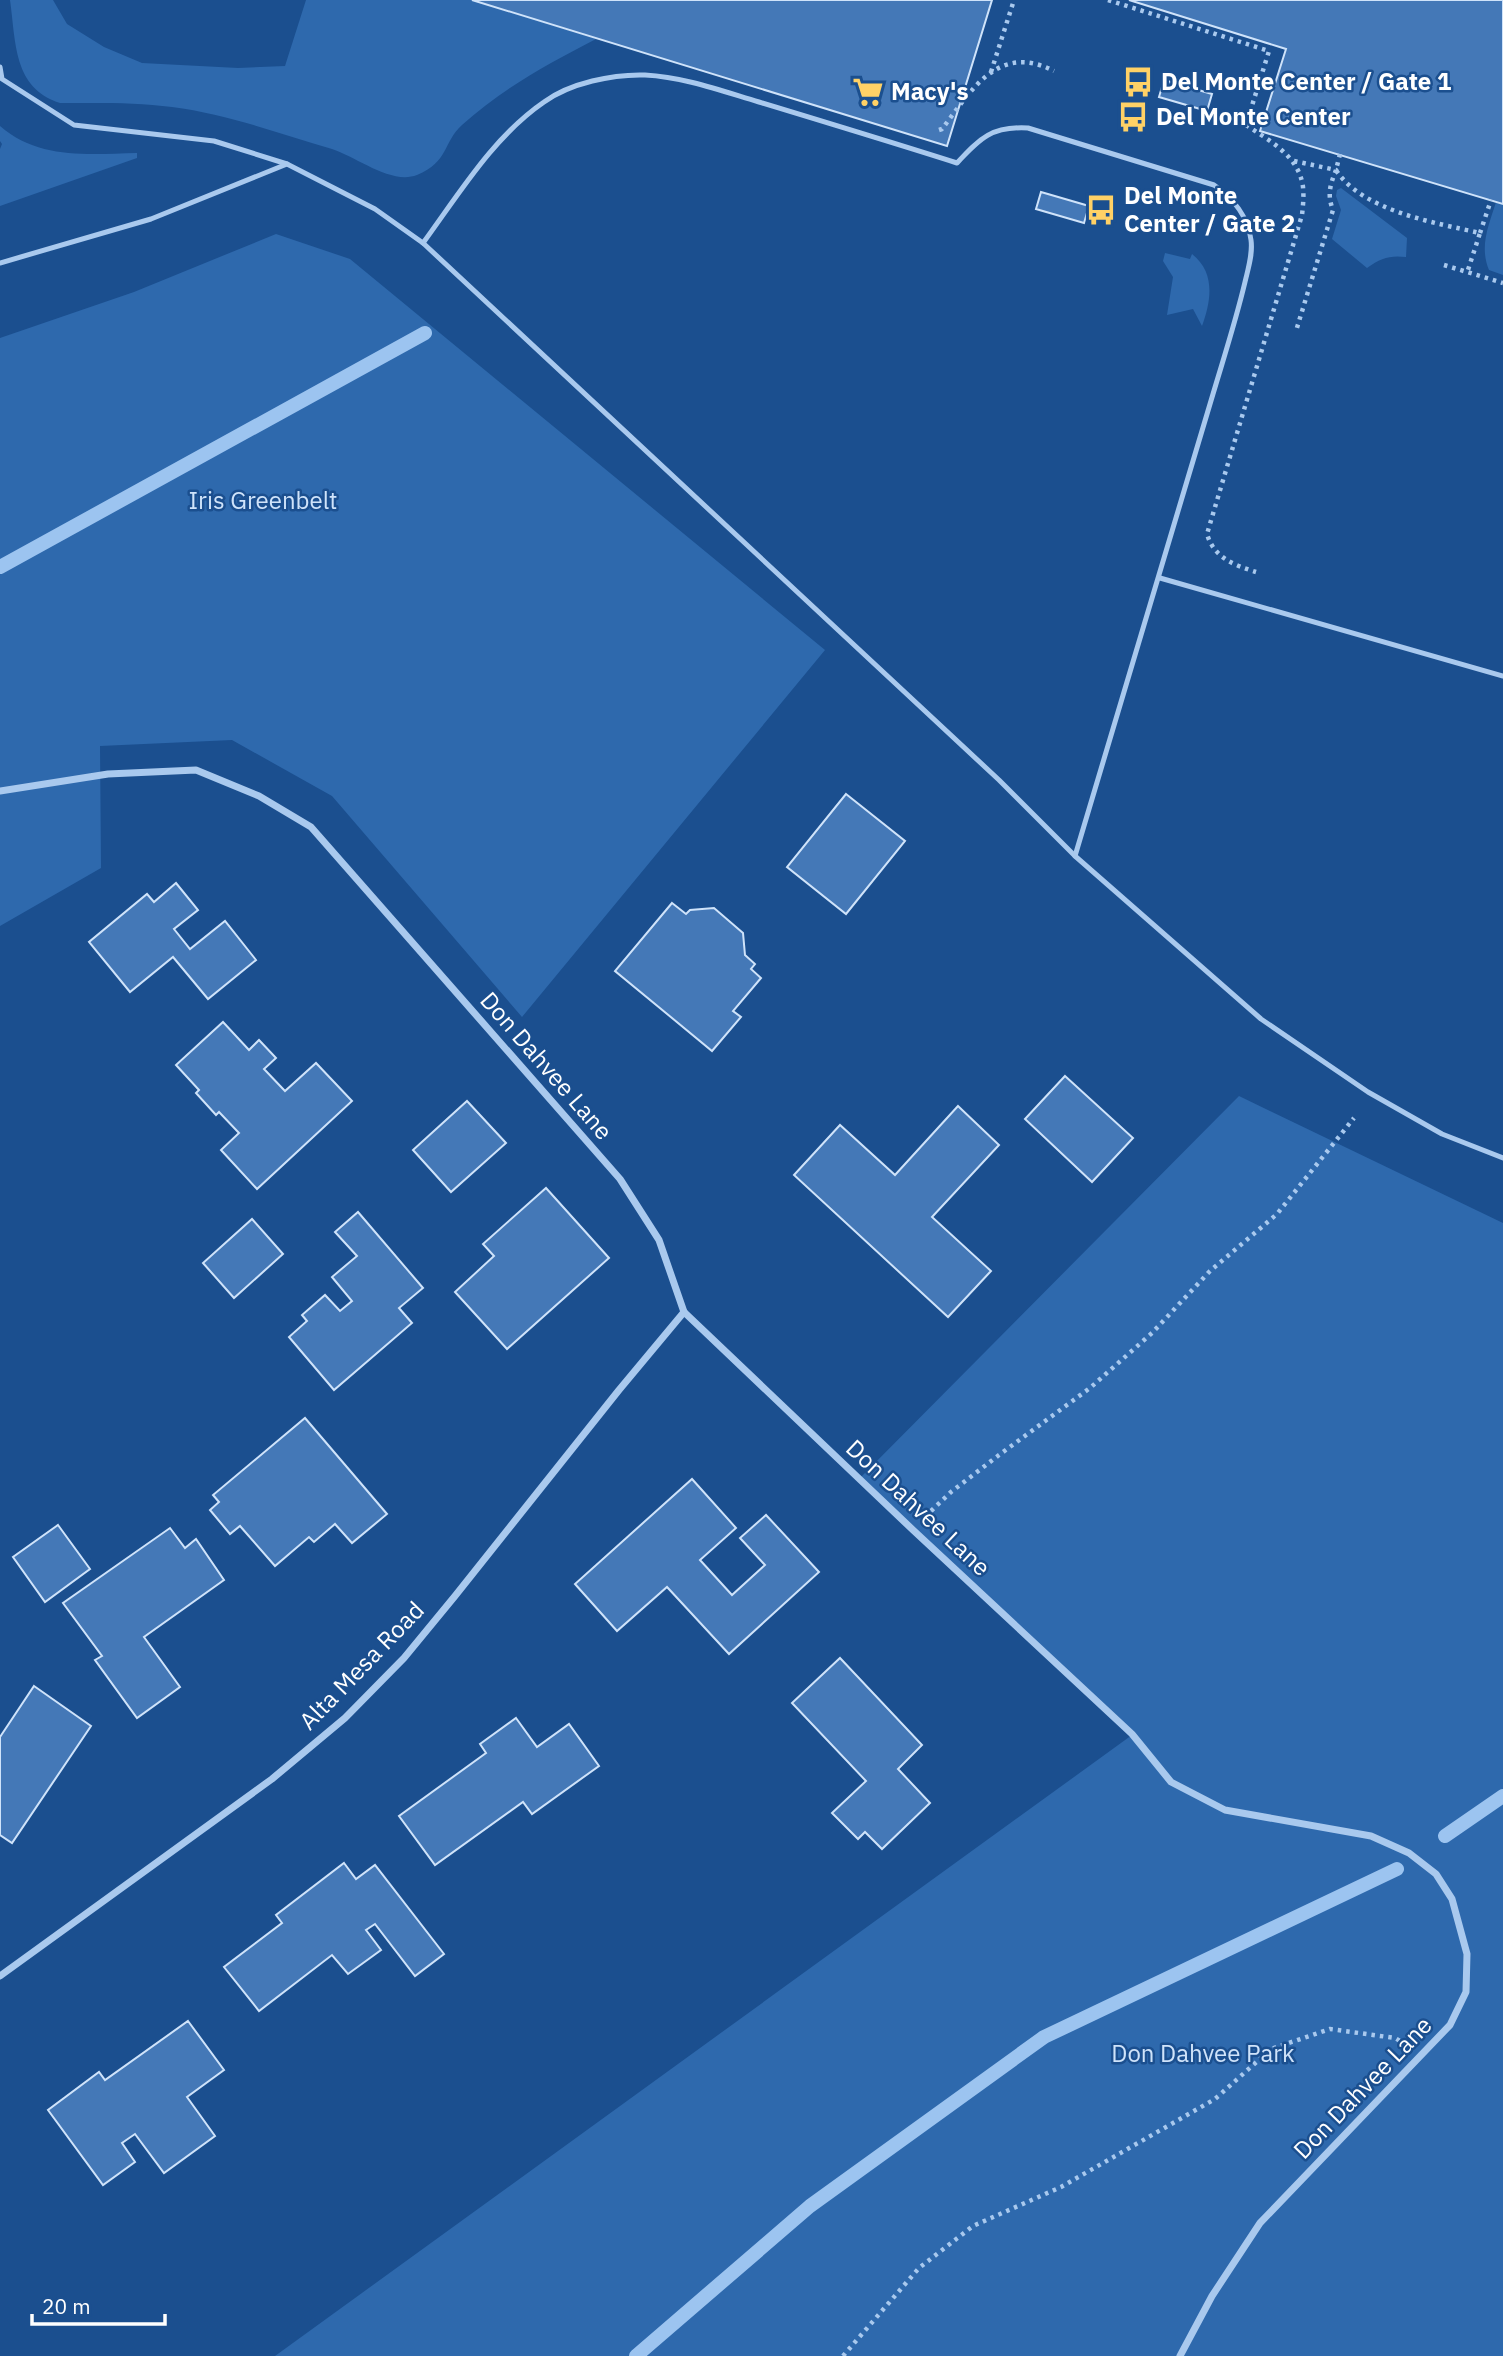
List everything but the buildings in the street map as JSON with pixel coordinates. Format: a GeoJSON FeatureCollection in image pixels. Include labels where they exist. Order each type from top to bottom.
{"type":"FeatureCollection","features":[{"type":"Feature","properties":{"kind":"street","name":"Don Dahvee Lane"},"geometry":{"type":"LineString","coordinates":[[0,791],[108,774],[196,770],[259,796],[311,827],[620,1180],[659,1240],[684,1312],[912,1530],[1132,1734],[1171,1782],[1225,1810],[1371,1836],[1409,1853],[1436,1874],[1452,1899],[1467,1954],[1466,1992],[1450,2025],[1260,2223],[1212,2296],[1180,2356]]}},
{"type":"Feature","properties":{"kind":"street","name":"Alta Mesa Road"},"geometry":{"type":"LineString","coordinates":[[0,1976],[272,1779],[345,1718],[404,1658],[447,1607],[684,1312]]}},
{"type":"Feature","properties":{"kind":"lane"},"geometry":{"type":"LineString","coordinates":[[0,67],[2,79],[74,125],[214,141],[287,164],[375,209],[423,243],[990,771],[1075,856],[1261,1019],[1368,1092],[1442,1134],[1503,1158]]}},
{"type":"Feature","properties":{"kind":"lane"},"geometry":{"type":"LineString","coordinates":[[423,243],[483,160],[524,118],[545,101],[567,89],[623,76],[645,75],[693,82],[957,163],[976,143],[992,132],[1009,127],[1028,128],[1214,185],[1226,194],[1238,207],[1249,230],[1251,256],[1160,578],[1075,856]]}},
{"type":"Feature","properties":{"kind":"lane"},"geometry":{"type":"LineString","coordinates":[[0,263],[151,219],[287,164]]}},
{"type":"Feature","properties":{"kind":"lane"},"geometry":{"type":"LineString","coordinates":[[1160,578],[1503,676]]}},
{"type":"Feature","properties":{"kind":"path"},"geometry":{"type":"LineString","coordinates":[[990,72],[1014,0]]}},
{"type":"Feature","properties":{"kind":"path"},"geometry":{"type":"LineString","coordinates":[[935,132],[942,130],[975,85],[990,72],[1007,63],[1027,62],[1044,65],[1054,71]]}},
{"type":"Feature","properties":{"kind":"path"},"geometry":{"type":"LineString","coordinates":[[1222,120],[1246,125]]}},
{"type":"Feature","properties":{"kind":"path"},"geometry":{"type":"LineString","coordinates":[[1296,331],[1334,210],[1329,200],[1329,188],[1340,154]]}},
{"type":"Feature","properties":{"kind":"path"},"geometry":{"type":"LineString","coordinates":[[1294,161],[1336,170],[1340,177],[1366,198],[1423,220],[1480,233]]}},
{"type":"Feature","properties":{"kind":"path"},"geometry":{"type":"LineString","coordinates":[[1467,273],[1491,200]]}},
{"type":"Feature","properties":{"kind":"path"},"geometry":{"type":"LineString","coordinates":[[1444,265],[1503,283]]}},
{"type":"Feature","properties":{"kind":"path"},"geometry":{"type":"LineString","coordinates":[[912,1530],[951,1492],[1090,1388],[1152,1333],[1210,1271],[1277,1214],[1354,1118]]}},
{"type":"Feature","properties":{"kind":"path"},"geometry":{"type":"LineString","coordinates":[[843,2356],[919,2268],[973,2226],[1061,2187],[1215,2099],[1271,2049],[1330,2029],[1395,2038],[1422,2054]]}},
{"type":"Feature","properties":{"kind":"green space"},"geometry":{"type":"Polygon","coordinates":[[[10,0],[53,0],[67,24],[104,47],[142,63],[238,68],[285,66],[306,0],[472,0],[596,39],[543,67],[493,99],[456,131],[435,164],[417,175],[407,177],[374,169],[332,149],[213,114],[145,104],[60,103],[45,96],[25,75],[16,47],[10,0]]]}},
{"type":"Feature","properties":{"kind":"green space"},"geometry":{"type":"Polygon","coordinates":[[[0,126],[31,145],[48,150],[82,154],[137,153],[137,158],[0,206],[0,126]]]}},
{"type":"Feature","properties":{"kind":"green space"},"geometry":{"type":"Polygon","coordinates":[[[1341,188],[1407,238],[1406,257],[1386,258],[1367,268],[1332,239],[1341,210],[1336,196],[1337,190],[1341,188]]]}},
{"type":"Feature","properties":{"kind":"green space"},"geometry":{"type":"Polygon","coordinates":[[[1496,202],[1503,204],[1503,275],[1489,270],[1485,252],[1486,236],[1496,202]]]}},
{"type":"Feature","properties":{"kind":"green space","name":"Iris Greenbelt"},"geometry":{"type":"Polygon","coordinates":[[[276,234],[350,259],[825,650],[522,1017],[332,796],[232,740],[100,746],[101,868],[0,926],[0,338],[134,292],[276,234]]]}},
{"type":"Feature","properties":{"kind":"green space"},"geometry":{"type":"Polygon","coordinates":[[[1165,253],[1190,259],[1192,254],[1205,270],[1209,297],[1202,326],[1193,309],[1167,315],[1173,277],[1163,261],[1165,253]]]}},
{"type":"Feature","properties":{"kind":"green space","name":"Don Dahvee Park"},"geometry":{"type":"Polygon","coordinates":[[[1239,1096],[1503,1223],[1503,2356],[275,2356],[1132,1735],[859,1479],[1239,1096]]]}},
{"type":"Feature","properties":{"kind":"waterway"},"geometry":{"type":"LineString","coordinates":[[0,567],[425,333]]}},
{"type":"Feature","properties":{"kind":"waterway"},"geometry":{"type":"LineString","coordinates":[[1445,1836],[1503,1796]]}},
{"type":"Feature","properties":{"kind":"waterway"},"geometry":{"type":"LineString","coordinates":[[636,2356],[810,2206],[1044,2037],[1397,1869]]}},
{"type":"Feature","properties":{"kind":"place","name":"Del Monte Center / Gate 1"},"geometry":{"type":"Point","coordinates":[1138,82]}},
{"type":"Feature","properties":{"kind":"place","name":"Macy's"},"geometry":{"type":"Point","coordinates":[868,92]}},
{"type":"Feature","properties":{"kind":"place","name":"Del Monte Center"},"geometry":{"type":"Point","coordinates":[1133,117]}},
{"type":"Feature","properties":{"kind":"place","name":"Del Monte Center / Gate 2"},"geometry":{"type":"Point","coordinates":[1101,210]}}]}
